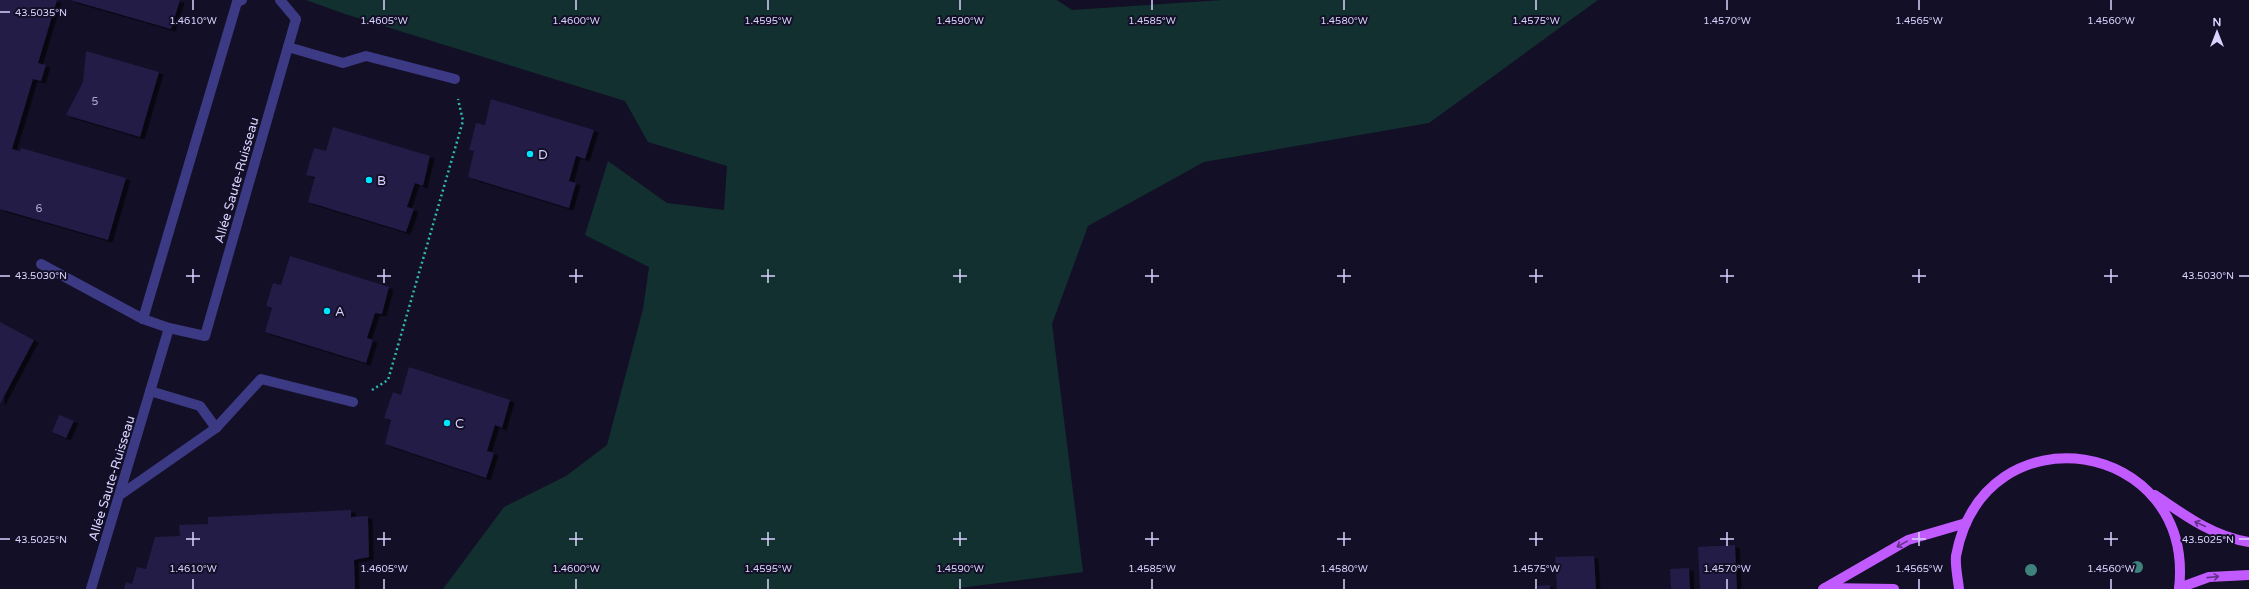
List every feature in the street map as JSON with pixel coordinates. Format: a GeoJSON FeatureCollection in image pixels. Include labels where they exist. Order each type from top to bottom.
{"type":"FeatureCollection","features":[{"type":"Feature","properties":{"kind":"main road"},"geometry":{"type":"LineString","coordinates":[[1959,589],[1956,557],[1966,523],[1982,497],[2001,478],[2033,463],[2064,457],[2095,460],[2124,472],[2149,491],[2194,521],[2234,540],[2249,542]]}},
{"type":"Feature","properties":{"kind":"main road"},"geometry":{"type":"LineString","coordinates":[[2149,491],[2169,519],[2180,552],[2179,588],[2209,577],[2249,575]]}},
{"type":"Feature","properties":{"kind":"main road"},"geometry":{"type":"LineString","coordinates":[[1824,588],[1908,540],[1966,523]]}},
{"type":"Feature","properties":{"kind":"main road"},"geometry":{"type":"LineString","coordinates":[[1824,588],[1894,589]]}},
{"type":"Feature","properties":{"kind":"street"},"geometry":{"type":"LineString","coordinates":[[143,319],[237,2],[242,0]]}},
{"type":"Feature","properties":{"kind":"street","name":"Allée Saute-Ruisseau"},"geometry":{"type":"LineString","coordinates":[[41,264],[143,319],[169,328],[205,336],[296,18],[280,0]]}},
{"type":"Feature","properties":{"kind":"street"},"geometry":{"type":"LineString","coordinates":[[288,47],[343,63],[366,56],[455,79]]}},
{"type":"Feature","properties":{"kind":"street","name":"Allée Saute-Ruisseau"},"geometry":{"type":"LineString","coordinates":[[91,589],[169,328]]}},
{"type":"Feature","properties":{"kind":"street"},"geometry":{"type":"LineString","coordinates":[[120,494],[216,428],[261,378],[353,402]]}},
{"type":"Feature","properties":{"kind":"street"},"geometry":{"type":"LineString","coordinates":[[150,391],[200,406],[216,428]]}},
{"type":"Feature","properties":{"kind":"path"},"geometry":{"type":"LineString","coordinates":[[353,402],[388,380],[463,121],[455,79]]}},
{"type":"Feature","properties":{"kind":"green space"},"geometry":{"type":"Polygon","coordinates":[[[306,0],[1057,0],[1072,10],[1223,0],[1598,0],[1429,123],[1204,162],[1088,226],[1052,324],[1083,572],[952,589],[443,589],[504,507],[566,476],[607,445],[643,309],[649,267],[585,235],[608,161],[667,203],[724,210],[727,166],[648,142],[625,101],[345,14],[306,0]]]}},
{"type":"Feature","properties":{"kind":"building"},"geometry":{"type":"Polygon","coordinates":[[[0,0],[57,0],[38,63],[46,65],[41,81],[33,79],[12,149],[20,151],[21,148],[126,178],[108,240],[0,209],[0,0]]]}},
{"type":"Feature","properties":{"kind":"building"},"geometry":{"type":"Polygon","coordinates":[[[70,0],[180,0],[171,29],[70,0]]]}},
{"type":"Feature","properties":{"kind":"building"},"geometry":{"type":"Polygon","coordinates":[[[86,51],[159,72],[140,137],[66,115],[83,82],[86,51]]]}},
{"type":"Feature","properties":{"kind":"building","name":"D"},"geometry":{"type":"Polygon","coordinates":[[[491,99],[594,130],[585,159],[576,156],[569,181],[576,183],[569,208],[468,177],[474,151],[469,150],[476,123],[485,125],[491,99]]]}},
{"type":"Feature","properties":{"kind":"building","name":"B"},"geometry":{"type":"Polygon","coordinates":[[[333,127],[430,156],[423,186],[415,183],[407,207],[414,209],[406,232],[308,202],[315,177],[306,175],[314,148],[326,151],[333,127]]]}},
{"type":"Feature","properties":{"kind":"building","name":"A"},"geometry":{"type":"Polygon","coordinates":[[[290,256],[389,287],[382,314],[375,313],[367,338],[373,340],[366,363],[265,332],[272,308],[266,306],[273,283],[281,285],[290,256]]]}},
{"type":"Feature","properties":{"kind":"building"},"geometry":{"type":"Polygon","coordinates":[[[0,322],[34,340],[0,404],[0,322]]]}},
{"type":"Feature","properties":{"kind":"building","name":"C"},"geometry":{"type":"Polygon","coordinates":[[[409,367],[510,400],[502,428],[495,425],[487,451],[494,453],[486,478],[385,444],[391,420],[384,418],[393,392],[401,395],[409,367]]]}},
{"type":"Feature","properties":{"kind":"building"},"geometry":{"type":"Polygon","coordinates":[[[59,415],[74,421],[66,438],[52,432],[59,415]]]}},
{"type":"Feature","properties":{"kind":"building"},"geometry":{"type":"Polygon","coordinates":[[[351,510],[351,517],[368,516],[369,557],[354,560],[355,589],[124,589],[126,582],[132,584],[137,567],[146,569],[155,537],[180,536],[179,525],[208,524],[208,517],[351,510]]]}},
{"type":"Feature","properties":{"kind":"building"},"geometry":{"type":"Polygon","coordinates":[[[1735,545],[1737,589],[1700,589],[1698,547],[1735,545]]]}},
{"type":"Feature","properties":{"kind":"building"},"geometry":{"type":"Polygon","coordinates":[[[1594,556],[1596,589],[1557,589],[1555,557],[1594,556]]]}},
{"type":"Feature","properties":{"kind":"building"},"geometry":{"type":"Polygon","coordinates":[[[1689,568],[1690,589],[1671,589],[1670,569],[1689,568]]]}},
{"type":"Feature","properties":{"kind":"building"},"geometry":{"type":"Polygon","coordinates":[[[1550,585],[1550,589],[1538,589],[1537,586],[1550,585]]]}},
{"type":"Feature","properties":{"kind":"place","name":"D"},"geometry":{"type":"Point","coordinates":[530,154]}},
{"type":"Feature","properties":{"kind":"place","name":"B"},"geometry":{"type":"Point","coordinates":[369,180]}},
{"type":"Feature","properties":{"kind":"place","name":"A"},"geometry":{"type":"Point","coordinates":[327,311]}},
{"type":"Feature","properties":{"kind":"place","name":"C"},"geometry":{"type":"Point","coordinates":[447,423]}}]}
